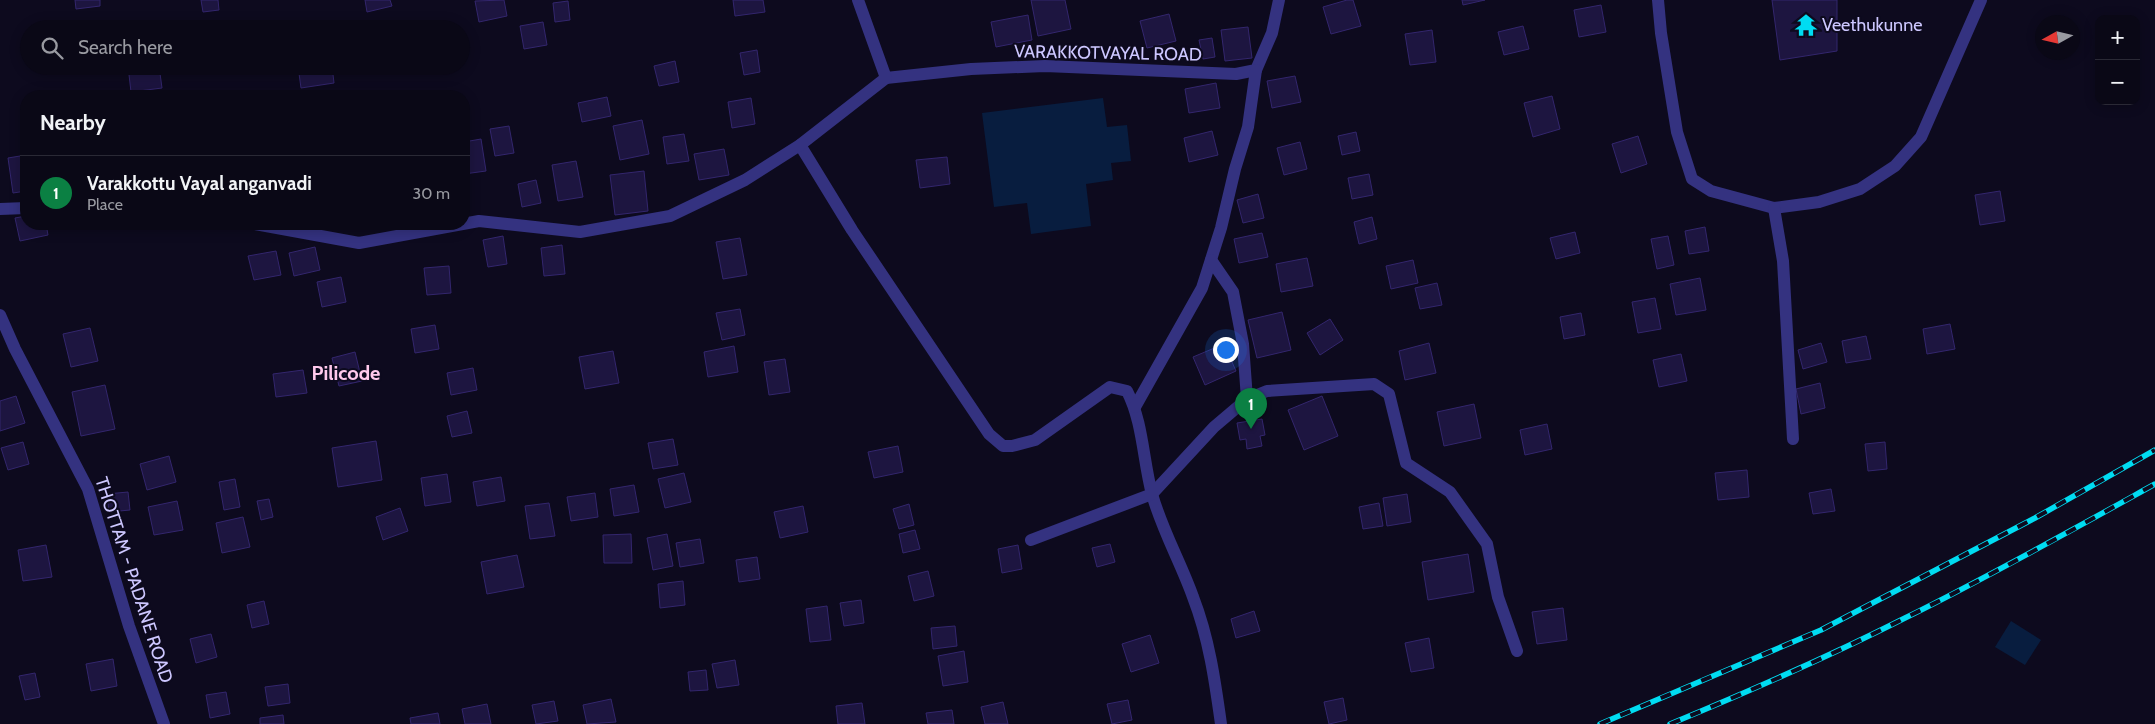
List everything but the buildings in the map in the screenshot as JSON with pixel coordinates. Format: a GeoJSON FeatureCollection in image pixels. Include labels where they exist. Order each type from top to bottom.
{"type":"FeatureCollection","features":[{"type":"Feature","properties":{"kind":"street"},"geometry":{"type":"LineString","coordinates":[[470,223],[479,221],[580,232],[670,216],[745,180],[800,145],[886,78],[858,0]]}},
{"type":"Feature","properties":{"kind":"street"},"geometry":{"type":"LineString","coordinates":[[1135,407],[1202,288],[1221,228],[1234,169],[1248,127],[1256,70],[1272,32],[1279,0]]}},
{"type":"Feature","properties":{"kind":"street"},"geometry":{"type":"LineString","coordinates":[[1658,0],[1660,33],[1677,132],[1692,179],[1710,191],[1774,208],[1819,202],[1860,189],[1895,166],[1921,136],[1981,0]]}},
{"type":"Feature","properties":{"kind":"street","name":"VARAKKOTVAYAL ROAD"},"geometry":{"type":"LineString","coordinates":[[886,78],[971,69],[1045,66],[1236,74],[1256,70]]}},
{"type":"Feature","properties":{"kind":"street"},"geometry":{"type":"LineString","coordinates":[[800,145],[852,230],[990,434],[1003,446],[1012,446],[1034,440],[1110,386],[1126,391],[1135,407],[1152,494],[1193,597],[1205,633],[1216,685],[1221,724]]}},
{"type":"Feature","properties":{"kind":"street"},"geometry":{"type":"LineString","coordinates":[[0,209],[20,208]]}},
{"type":"Feature","properties":{"kind":"street"},"geometry":{"type":"LineString","coordinates":[[1774,208],[1783,261],[1794,440]]}},
{"type":"Feature","properties":{"kind":"street"},"geometry":{"type":"LineString","coordinates":[[288,230],[359,243],[430,230]]}},
{"type":"Feature","properties":{"kind":"street"},"geometry":{"type":"LineString","coordinates":[[1211,260],[1233,292],[1244,344],[1247,399]]}},
{"type":"Feature","properties":{"kind":"street","name":"THOTTAM - PADANE ROAD"},"geometry":{"type":"LineString","coordinates":[[0,315],[15,348],[88,489],[129,626],[164,724]]}},
{"type":"Feature","properties":{"kind":"street"},"geometry":{"type":"LineString","coordinates":[[1031,540],[1152,494],[1214,426],[1247,399],[1267,391],[1374,384],[1389,394],[1406,463],[1450,492],[1487,544],[1498,597],[1517,651]]}},
{"type":"Feature","properties":{"kind":"water"},"geometry":{"type":"Polygon","coordinates":[[[1103,98],[1107,127],[1127,125],[1131,161],[1111,163],[1113,180],[1086,184],[1091,226],[1031,234],[1027,203],[994,207],[982,113],[1103,98]]]}},
{"type":"Feature","properties":{"kind":"water"},"geometry":{"type":"Polygon","coordinates":[[[2011,621],[2041,640],[2025,665],[1995,647],[2011,621]]]}},
{"type":"Feature","properties":{"kind":"railway"},"geometry":{"type":"LineString","coordinates":[[1600,724],[1821,630],[2035,518],[2155,450]]}},
{"type":"Feature","properties":{"kind":"railway"},"geometry":{"type":"LineString","coordinates":[[1670,724],[1789,673],[1937,602],[2155,484]]}},
{"type":"Feature","properties":{"kind":"place","name":"Veethukunne"},"geometry":{"type":"Point","coordinates":[1806,25]}},
{"type":"Feature","properties":{"kind":"place","name":"Varakkottu Vayal anganvadi"},"geometry":{"type":"Point","coordinates":[1251,429]}},
{"type":"Feature","properties":{"kind":"district","name":"Pilicode"},"geometry":{"type":"Point","coordinates":[346,373]}}]}
